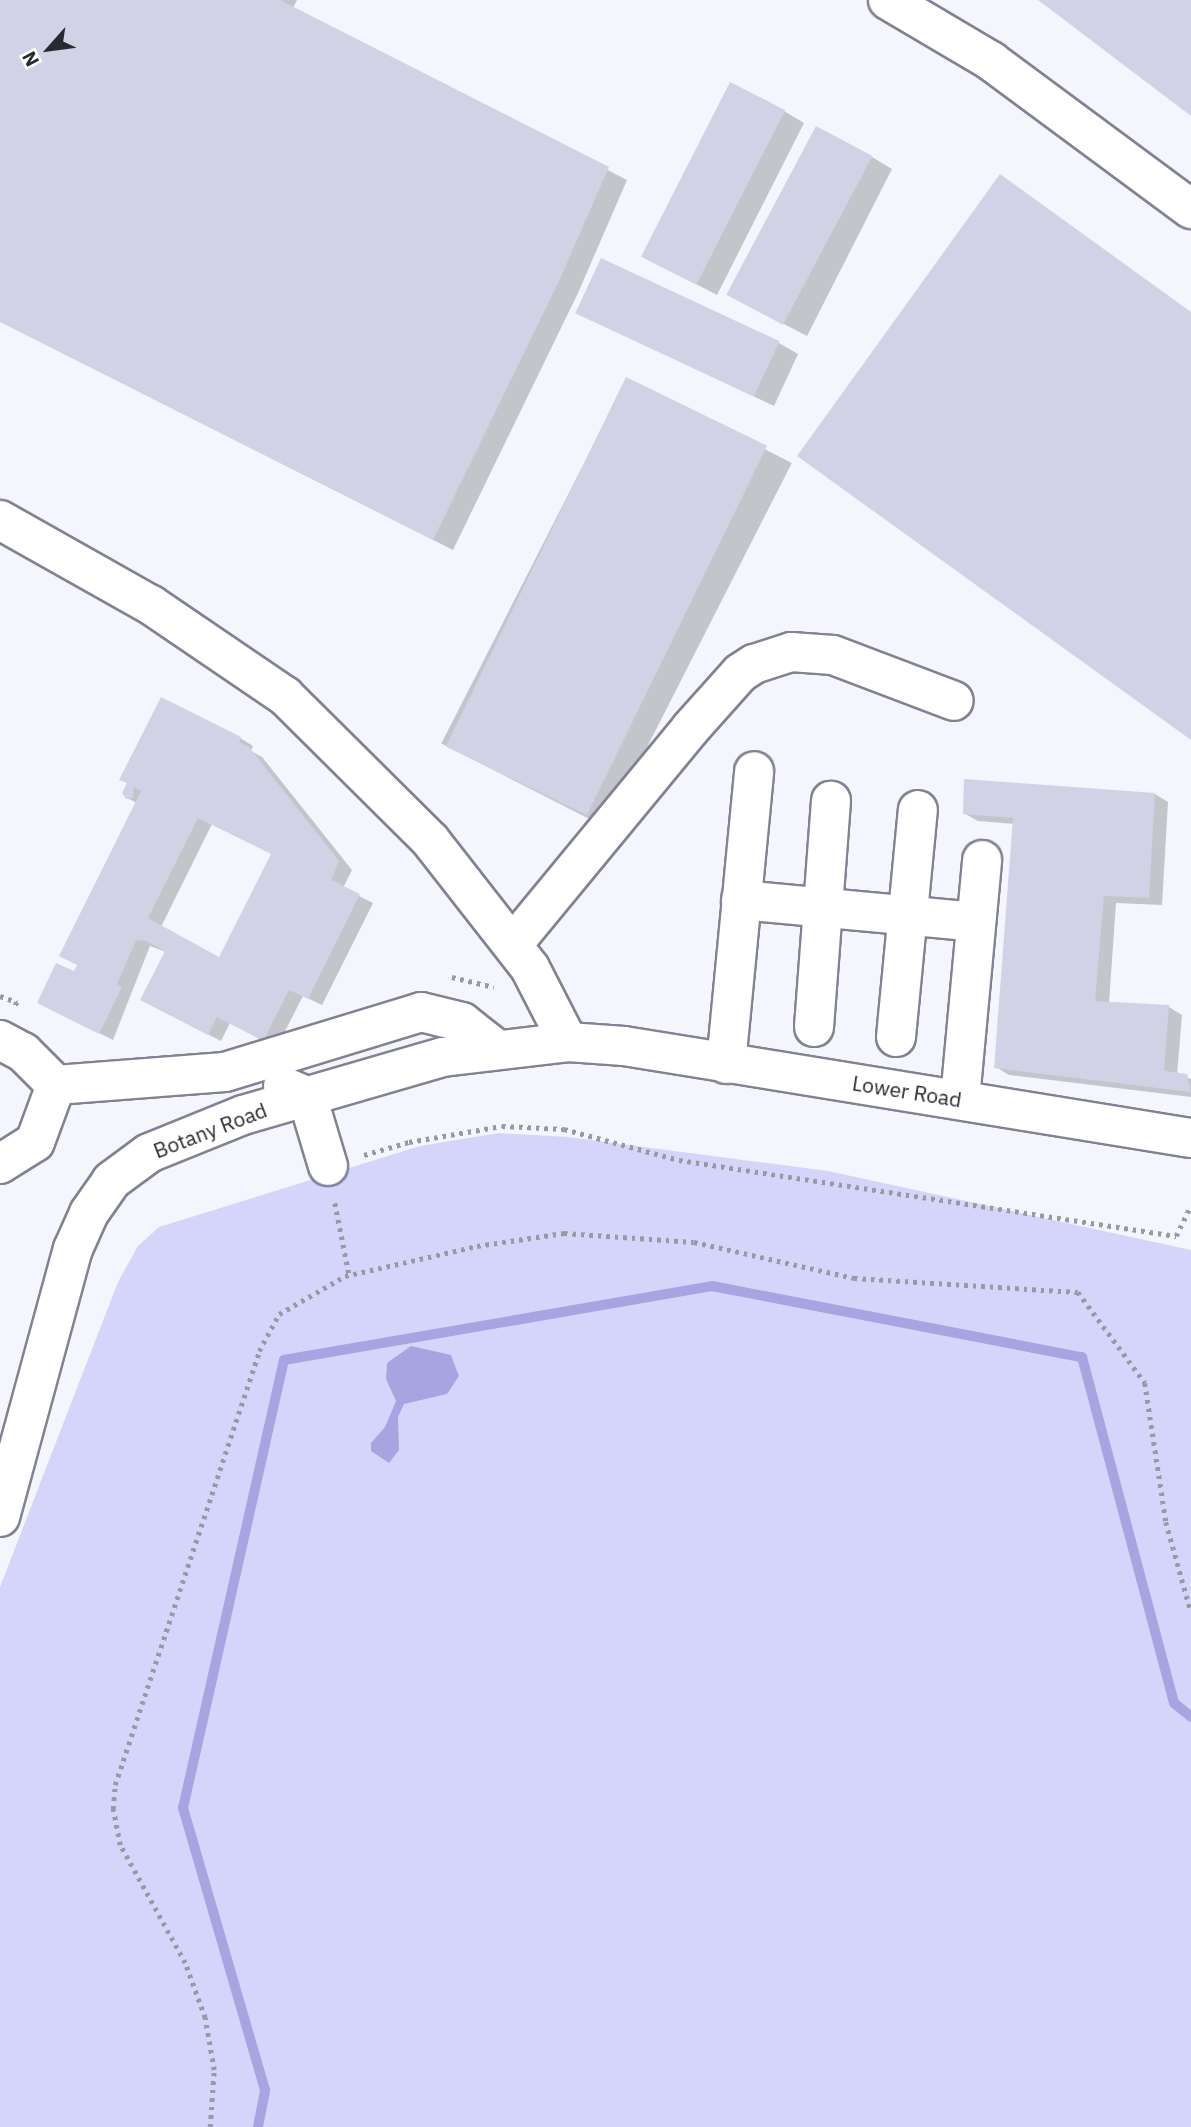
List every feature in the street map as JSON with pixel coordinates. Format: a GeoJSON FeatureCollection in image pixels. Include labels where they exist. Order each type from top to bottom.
{"type":"FeatureCollection","features":[{"type":"Feature","properties":{"kind":"street"},"geometry":{"type":"LineString","coordinates":[[894,1],[991,61],[1191,209]]}},
{"type":"Feature","properties":{"kind":"street"},"geometry":{"type":"LineString","coordinates":[[0,520],[151,605],[285,696],[430,840],[513,944],[555,1011],[568,1042]]}},
{"type":"Feature","properties":{"kind":"street"},"geometry":{"type":"LineString","coordinates":[[513,944],[690,729],[740,673],[754,664],[791,652],[833,655],[954,701]]}},
{"type":"Feature","properties":{"kind":"street"},"geometry":{"type":"LineString","coordinates":[[726,1064],[754,771]]}},
{"type":"Feature","properties":{"kind":"street"},"geometry":{"type":"LineString","coordinates":[[814,1027],[831,801]]}},
{"type":"Feature","properties":{"kind":"street"},"geometry":{"type":"LineString","coordinates":[[896,1037],[918,810]]}},
{"type":"Feature","properties":{"kind":"street"},"geometry":{"type":"LineString","coordinates":[[960,1099],[982,860]]}},
{"type":"Feature","properties":{"kind":"street"},"geometry":{"type":"LineString","coordinates":[[741,900],[976,922]]}},
{"type":"Feature","properties":{"kind":"street"},"geometry":{"type":"LineString","coordinates":[[56,1086],[225,1072],[421,1012],[462,1023],[495,1048]]}},
{"type":"Feature","properties":{"kind":"street"},"geometry":{"type":"LineString","coordinates":[[0,1040],[23,1052],[56,1086]]}},
{"type":"Feature","properties":{"kind":"street","name":"Botany Road"},"geometry":{"type":"LineString","coordinates":[[0,1517],[73,1249],[103,1192],[125,1169],[166,1143],[415,1063],[495,1048],[568,1042],[624,1046]]}},
{"type":"Feature","properties":{"kind":"street","name":"Lower Road"},"geometry":{"type":"LineString","coordinates":[[624,1046],[1191,1138]]}},
{"type":"Feature","properties":{"kind":"street"},"geometry":{"type":"LineString","coordinates":[[240,1067],[307,1096],[328,1166]]}},
{"type":"Feature","properties":{"kind":"street"},"geometry":{"type":"LineString","coordinates":[[0,1164],[35,1142],[56,1086]]}},
{"type":"Feature","properties":{"kind":"path"},"geometry":{"type":"LineString","coordinates":[[349,1274],[328,1166],[409,1142],[514,1126],[564,1129],[680,1160],[1176,1236],[1191,1205]]}},
{"type":"Feature","properties":{"kind":"path"},"geometry":{"type":"LineString","coordinates":[[210,2127],[214,2070],[205,2018],[185,1963],[120,1845],[113,1809],[115,1786],[224,1467],[249,1376],[271,1325],[283,1310],[349,1274],[477,1245],[564,1233],[694,1242],[861,1279],[1078,1292],[1145,1383],[1166,1522],[1191,1612]]}},
{"type":"Feature","properties":{"kind":"shaded area"},"geometry":{"type":"Polygon","coordinates":[[[499,1133],[568,1137],[828,1171],[1191,1250],[1191,2127],[0,2127],[0,1587],[118,1282],[138,1246],[159,1227],[420,1146],[499,1133]]]}},
{"type":"Feature","properties":{"kind":"shaded area"},"geometry":{"type":"Polygon","coordinates":[[[411,1346],[451,1355],[459,1376],[447,1394],[404,1404],[398,1417],[399,1450],[389,1463],[371,1451],[371,1443],[385,1427],[396,1401],[386,1379],[387,1363],[411,1346]]]}},
{"type":"Feature","properties":{"kind":"building"},"geometry":{"type":"Polygon","coordinates":[[[0,0],[280,0],[609,167],[559,281],[433,540],[0,322],[0,0]]]}},
{"type":"Feature","properties":{"kind":"building"},"geometry":{"type":"Polygon","coordinates":[[[1038,0],[1191,0],[1191,116],[1038,0]]]}},
{"type":"Feature","properties":{"kind":"building"},"geometry":{"type":"Polygon","coordinates":[[[730,82],[785,110],[696,285],[641,257],[730,82]]]}},
{"type":"Feature","properties":{"kind":"building"},"geometry":{"type":"Polygon","coordinates":[[[816,126],[873,156],[783,325],[726,295],[816,126]]]}},
{"type":"Feature","properties":{"kind":"building"},"geometry":{"type":"Polygon","coordinates":[[[1000,174],[1191,312],[1191,740],[797,456],[1000,174]]]}},
{"type":"Feature","properties":{"kind":"building"},"geometry":{"type":"Polygon","coordinates":[[[601,258],[780,341],[754,397],[575,313],[601,258]]]}},
{"type":"Feature","properties":{"kind":"building"},"geometry":{"type":"Polygon","coordinates":[[[626,377],[767,446],[587,815],[446,746],[626,377]]]}},
{"type":"Feature","properties":{"kind":"building"},"geometry":{"type":"Polygon","coordinates":[[[161,697],[241,737],[239,742],[249,747],[339,861],[331,880],[360,894],[308,999],[289,990],[263,1041],[217,1017],[208,1035],[140,1000],[165,951],[146,941],[136,940],[117,984],[122,987],[99,1034],[37,1003],[56,963],[74,971],[77,965],[59,956],[141,791],[134,787],[133,798],[126,799],[122,793],[127,783],[119,780],[161,697]],[[198,818],[148,918],[219,957],[271,854],[198,818]]]}},
{"type":"Feature","properties":{"kind":"building"},"geometry":{"type":"Polygon","coordinates":[[[964,779],[1155,793],[1149,898],[1104,896],[1095,1001],[1169,1005],[1164,1071],[1187,1074],[1191,1092],[994,1068],[1013,818],[963,814],[964,779]]]}},
{"type":"Feature","properties":{"kind":"waterway"},"geometry":{"type":"LineString","coordinates":[[258,2127],[265,2090],[183,1808],[284,1360],[712,1286],[1082,1357],[1174,1703],[1191,1717]]}}]}
